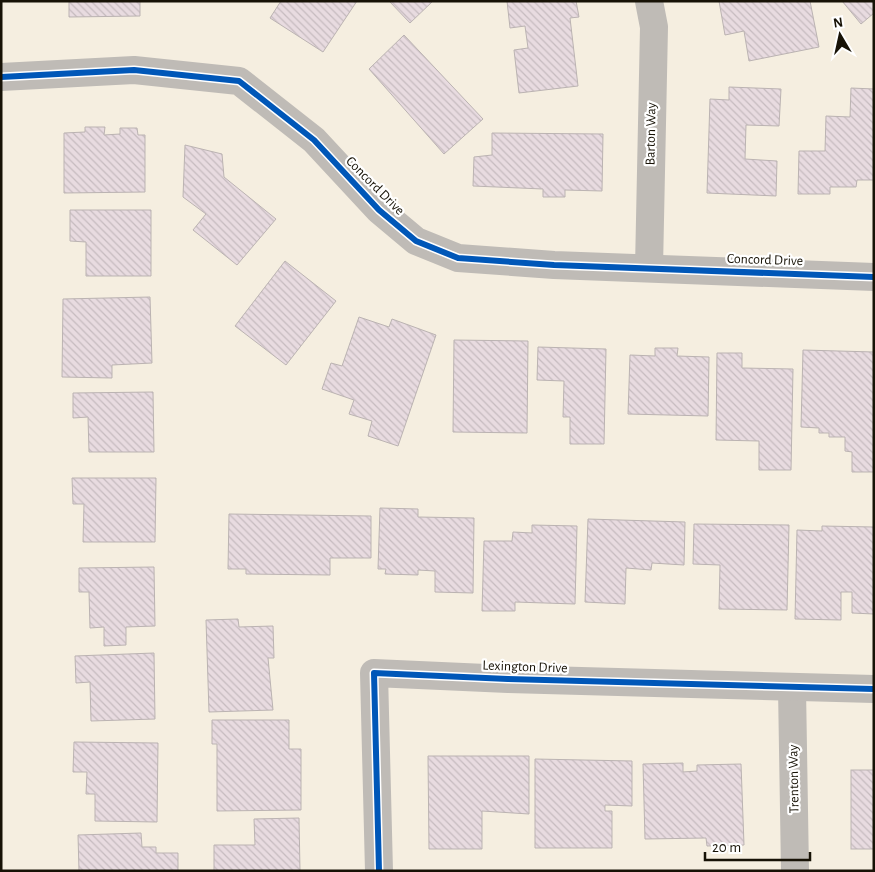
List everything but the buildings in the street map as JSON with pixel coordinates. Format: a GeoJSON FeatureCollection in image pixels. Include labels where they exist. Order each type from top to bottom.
{"type":"FeatureCollection","features":[{"type":"Feature","properties":{"kind":"street","name":"Barton Way"},"geometry":{"type":"LineString","coordinates":[[649,1],[654,27],[649,268]]}},
{"type":"Feature","properties":{"kind":"street","name":"Concord Drive"},"geometry":{"type":"LineString","coordinates":[[1,77],[134,70],[239,81],[314,140],[379,210],[416,240],[458,258],[554,265],[874,277]]}},
{"type":"Feature","properties":{"kind":"street","name":"Lexington Drive"},"geometry":{"type":"LineString","coordinates":[[379,871],[374,673],[508,680],[874,689]]}},
{"type":"Feature","properties":{"kind":"street","name":"Trenton Way"},"geometry":{"type":"LineString","coordinates":[[792,688],[795,871]]}},
{"type":"Feature","properties":{"kind":"cycle path"},"geometry":{"type":"LineString","coordinates":[[1,77],[134,70],[239,81],[314,140],[379,210],[416,241],[458,258],[554,265],[874,277]]}},
{"type":"Feature","properties":{"kind":"cycle path"},"geometry":{"type":"LineString","coordinates":[[379,871],[374,673],[508,679],[874,689]]}}]}
